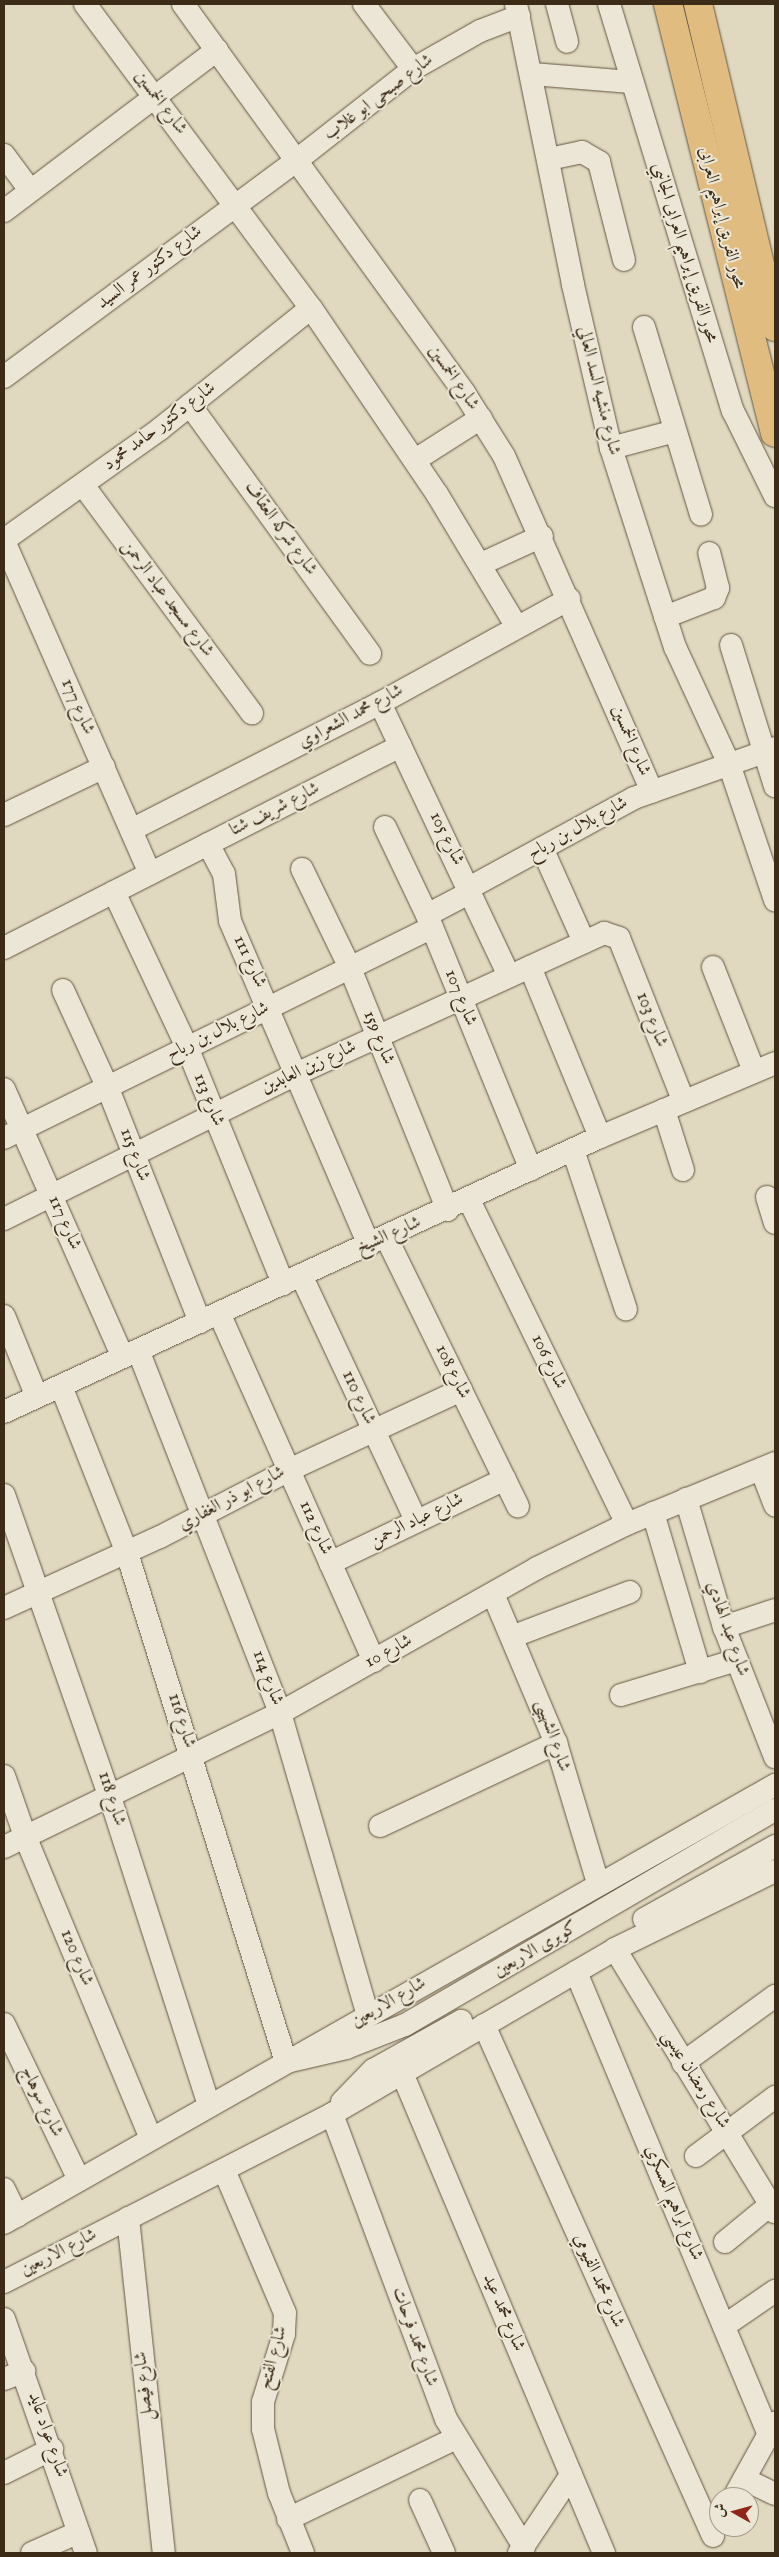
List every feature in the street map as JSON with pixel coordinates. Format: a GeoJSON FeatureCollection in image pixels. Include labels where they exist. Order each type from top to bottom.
{"type":"FeatureCollection","features":[{"type":"Feature","properties":{"kind":"main road","name":"محور الفريق إبراهيم العرابى"},"geometry":{"type":"LineString","coordinates":[[668,4],[775,433]]}},
{"type":"Feature","properties":{"kind":"main road","name":"محور الفريق إبراهيم العرابى"},"geometry":{"type":"LineString","coordinates":[[698,4],[775,327]]}},
{"type":"Feature","properties":{"kind":"street","name":"شارع الخمسين"},"geometry":{"type":"LineString","coordinates":[[84,4],[156,96],[311,308],[415,460],[481,564],[518,627]]}},
{"type":"Feature","properties":{"kind":"street","name":"شارع الخمسين"},"geometry":{"type":"LineString","coordinates":[[183,4],[298,160],[481,418],[542,536],[652,792]]}},
{"type":"Feature","properties":{"kind":"street"},"geometry":{"type":"LineString","coordinates":[[364,4],[412,69]]}},
{"type":"Feature","properties":{"kind":"street"},"geometry":{"type":"LineString","coordinates":[[557,4],[567,42]]}},
{"type":"Feature","properties":{"kind":"street","name":"محور الفريق إبراهيم العرابى الجانبي"},"geometry":{"type":"LineString","coordinates":[[610,4],[631,82],[733,411],[775,496]]}},
{"type":"Feature","properties":{"kind":"street","name":"شارع صبحى ابو غلاب"},"geometry":{"type":"LineString","coordinates":[[298,160],[412,69],[518,10]]}},
{"type":"Feature","properties":{"kind":"street","name":"شارع منشيه السد العالي"},"geometry":{"type":"LineString","coordinates":[[518,10],[573,285],[611,448],[665,617],[729,764],[775,900]]}},
{"type":"Feature","properties":{"kind":"street"},"geometry":{"type":"LineString","coordinates":[[4,211],[217,50]]}},
{"type":"Feature","properties":{"kind":"street"},"geometry":{"type":"LineString","coordinates":[[532,74],[631,82]]}},
{"type":"Feature","properties":{"kind":"street"},"geometry":{"type":"LineString","coordinates":[[549,159],[582,152],[599,162],[624,260]]}},
{"type":"Feature","properties":{"kind":"street"},"geometry":{"type":"LineString","coordinates":[[4,154],[30,190]]}},
{"type":"Feature","properties":{"kind":"street","name":"شارع دكتور عمر السيد"},"geometry":{"type":"LineString","coordinates":[[4,377],[298,160]]}},
{"type":"Feature","properties":{"kind":"street","name":"شارع دكتور حامد محمود"},"geometry":{"type":"LineString","coordinates":[[4,541],[190,405],[311,308]]}},
{"type":"Feature","properties":{"kind":"street"},"geometry":{"type":"LineString","coordinates":[[644,327],[701,516]]}},
{"type":"Feature","properties":{"kind":"street","name":"شارع شركه العقاف"},"geometry":{"type":"LineString","coordinates":[[190,405],[370,654]]}},
{"type":"Feature","properties":{"kind":"street"},"geometry":{"type":"LineString","coordinates":[[415,460],[481,418]]}},
{"type":"Feature","properties":{"kind":"street"},"geometry":{"type":"LineString","coordinates":[[611,448],[675,430]]}},
{"type":"Feature","properties":{"kind":"street","name":"شارع مسجد عباد الرحمن"},"geometry":{"type":"LineString","coordinates":[[83,485],[252,713]]}},
{"type":"Feature","properties":{"kind":"street"},"geometry":{"type":"LineString","coordinates":[[481,564],[542,536]]}},
{"type":"Feature","properties":{"kind":"street","name":"شارع 177"},"geometry":{"type":"LineString","coordinates":[[4,541],[150,873]]}},
{"type":"Feature","properties":{"kind":"street"},"geometry":{"type":"LineString","coordinates":[[665,617],[714,598],[718,588],[709,553]]}},
{"type":"Feature","properties":{"kind":"street","name":"شارع محمد الشعراوي"},"geometry":{"type":"LineString","coordinates":[[131,830],[380,703],[569,599]]}},
{"type":"Feature","properties":{"kind":"street"},"geometry":{"type":"LineString","coordinates":[[731,645],[770,750],[775,786]]}},
{"type":"Feature","properties":{"kind":"street","name":"شارع 105"},"geometry":{"type":"LineString","coordinates":[[380,703],[509,976]]}},
{"type":"Feature","properties":{"kind":"street","name":"شارع شريف شتا"},"geometry":{"type":"LineString","coordinates":[[4,948],[400,746]]}},
{"type":"Feature","properties":{"kind":"street","name":"شارع بلال بن رباح"},"geometry":{"type":"LineString","coordinates":[[13,1133],[187,1046],[350,968],[429,921],[470,890],[634,798],[770,750]]}},
{"type":"Feature","properties":{"kind":"street"},"geometry":{"type":"LineString","coordinates":[[4,815],[104,767]]}},
{"type":"Feature","properties":{"kind":"street","name":"شارع 107"},"geometry":{"type":"LineString","coordinates":[[385,827],[429,921],[531,1170]]}},
{"type":"Feature","properties":{"kind":"street","name":"شارع 111"},"geometry":{"type":"LineString","coordinates":[[208,844],[224,874],[230,921],[270,1007],[296,1074],[377,1241]]}},
{"type":"Feature","properties":{"kind":"street"},"geometry":{"type":"LineString","coordinates":[[542,848],[584,942]]}},
{"type":"Feature","properties":{"kind":"street","name":"شارع 159"},"geometry":{"type":"LineString","coordinates":[[302,869],[350,968],[448,1210]]}},
{"type":"Feature","properties":{"kind":"street","name":"شارع 113"},"geometry":{"type":"LineString","coordinates":[[114,892],[187,1046],[214,1114],[292,1280]]}},
{"type":"Feature","properties":{"kind":"street","name":"شارع زين العابدين"},"geometry":{"type":"LineString","coordinates":[[4,1219],[214,1114],[377,1036],[604,933],[619,938]]}},
{"type":"Feature","properties":{"kind":"street","name":"شارع 103"},"geometry":{"type":"LineString","coordinates":[[619,938],[674,1106],[683,1170]]}},
{"type":"Feature","properties":{"kind":"street"},"geometry":{"type":"LineString","coordinates":[[530,967],[600,1137]]}},
{"type":"Feature","properties":{"kind":"street"},"geometry":{"type":"LineString","coordinates":[[713,967],[754,1071]]}},
{"type":"Feature","properties":{"kind":"street","name":"شارع 115"},"geometry":{"type":"LineString","coordinates":[[63,990],[107,1086],[133,1154],[210,1317]]}},
{"type":"Feature","properties":{"kind":"street","name":"شارع الشيخ"},"geometry":{"type":"LineString","coordinates":[[4,1412],[448,1210],[600,1137],[775,1063]]}},
{"type":"Feature","properties":{"kind":"street","name":"شارع 117"},"geometry":{"type":"LineString","coordinates":[[4,1089],[13,1133],[52,1196],[130,1354]]}},
{"type":"Feature","properties":{"kind":"street"},"geometry":{"type":"LineString","coordinates":[[573,1150],[626,1308]]}},
{"type":"Feature","properties":{"kind":"street"},"geometry":{"type":"LineString","coordinates":[[766,1197],[775,1223]]}},
{"type":"Feature","properties":{"kind":"street","name":"شارع 106"},"geometry":{"type":"LineString","coordinates":[[469,1200],[627,1524]]}},
{"type":"Feature","properties":{"kind":"street","name":"شارع 108"},"geometry":{"type":"LineString","coordinates":[[377,1241],[461,1390],[518,1506]]}},
{"type":"Feature","properties":{"kind":"street","name":"شارع 110"},"geometry":{"type":"LineString","coordinates":[[292,1280],[374,1431],[416,1520]]}},
{"type":"Feature","properties":{"kind":"street"},"geometry":{"type":"LineString","coordinates":[[4,1316],[38,1396]]}},
{"type":"Feature","properties":{"kind":"street","name":"شارع 112"},"geometry":{"type":"LineString","coordinates":[[210,1317],[289,1470],[374,1660]]}},
{"type":"Feature","properties":{"kind":"street","name":"شارع 114"},"geometry":{"type":"LineString","coordinates":[[130,1354],[205,1513],[280,1713],[368,2015]]}},
{"type":"Feature","properties":{"kind":"street","name":"شارع 116"},"geometry":{"type":"LineString","coordinates":[[62,1386],[126,1553],[193,1757],[286,2062]]}},
{"type":"Feature","properties":{"kind":"street","name":"شارع ابو ذر الغفاري"},"geometry":{"type":"LineString","coordinates":[[4,1608],[126,1553],[289,1470],[461,1390]]}},
{"type":"Feature","properties":{"kind":"street"},"geometry":{"type":"LineString","coordinates":[[768,1466],[775,1504]]}},
{"type":"Feature","properties":{"kind":"street","name":"شارع 10"},"geometry":{"type":"LineString","coordinates":[[4,1846],[110,1797],[280,1713],[492,1594],[627,1524],[768,1466]]}},
{"type":"Feature","properties":{"kind":"street","name":"شارع عباد الرحمن"},"geometry":{"type":"LineString","coordinates":[[330,1563],[416,1520],[505,1479]]}},
{"type":"Feature","properties":{"kind":"street","name":"شارع 118"},"geometry":{"type":"LineString","coordinates":[[4,1496],[110,1797],[209,2106]]}},
{"type":"Feature","properties":{"kind":"street","name":"شارع عبد الهادي"},"geometry":{"type":"LineString","coordinates":[[686,1499],[724,1627],[775,1757]]}},
{"type":"Feature","properties":{"kind":"street"},"geometry":{"type":"LineString","coordinates":[[653,1513],[700,1672]]}},
{"type":"Feature","properties":{"kind":"street"},"geometry":{"type":"LineString","coordinates":[[514,1636],[630,1592]]}},
{"type":"Feature","properties":{"kind":"street","name":"شارع الشهيبى"},"geometry":{"type":"LineString","coordinates":[[492,1594],[514,1636],[556,1743],[598,1883]]}},
{"type":"Feature","properties":{"kind":"street"},"geometry":{"type":"LineString","coordinates":[[724,1627],[775,1610]]}},
{"type":"Feature","properties":{"kind":"street"},"geometry":{"type":"LineString","coordinates":[[621,1695],[737,1660]]}},
{"type":"Feature","properties":{"kind":"street"},"geometry":{"type":"LineString","coordinates":[[380,1826],[556,1743]]}},
{"type":"Feature","properties":{"kind":"street","name":"شارع 120"},"geometry":{"type":"LineString","coordinates":[[4,1776],[25,1836],[151,2139]]}},
{"type":"Feature","properties":{"kind":"street","name":"شارع الاربعين"},"geometry":{"type":"LineString","coordinates":[[10,2219],[598,1883],[775,1785]]}},
{"type":"Feature","properties":{"kind":"street","name":"كوبرى الاربعين"},"geometry":{"type":"LineString","coordinates":[[286,2062],[346,2048],[405,2025],[775,1810]]}},
{"type":"Feature","properties":{"kind":"street","name":"كوبرى الاربعين"},"geometry":{"type":"LineString","coordinates":[[332,2114],[373,2070],[775,1846]]}},
{"type":"Feature","properties":{"kind":"street","name":"شارع الاربعين"},"geometry":{"type":"LineString","coordinates":[[4,2282],[332,2114],[615,1949],[775,1871]]}},
{"type":"Feature","properties":{"kind":"street","name":"شارع رمضان عيسي"},"geometry":{"type":"LineString","coordinates":[[615,1949],[682,2063],[774,2206]]}},
{"type":"Feature","properties":{"kind":"street","name":"شارع ابراهيم العسكري"},"geometry":{"type":"LineString","coordinates":[[576,1972],[724,2326],[772,2429]]}},
{"type":"Feature","properties":{"kind":"street"},"geometry":{"type":"LineString","coordinates":[[682,2063],[775,1996]]}},
{"type":"Feature","properties":{"kind":"street","name":"شارع سوهاج"},"geometry":{"type":"LineString","coordinates":[[4,2024],[79,2180]]}},
{"type":"Feature","properties":{"kind":"street","name":"شارع محمد الفيومي"},"geometry":{"type":"LineString","coordinates":[[484,2025],[712,2538]]}},
{"type":"Feature","properties":{"kind":"street","name":"شارع محمد عيد"},"geometry":{"type":"LineString","coordinates":[[402,2073],[604,2553]]}},
{"type":"Feature","properties":{"kind":"street"},"geometry":{"type":"LineString","coordinates":[[696,2156],[775,2097]]}},
{"type":"Feature","properties":{"kind":"street","name":"شارع محمد فرحات"},"geometry":{"type":"LineString","coordinates":[[332,2114],[437,2398],[456,2438],[522,2550]]}},
{"type":"Feature","properties":{"kind":"street","name":"شارع الفتح"},"geometry":{"type":"LineString","coordinates":[[224,2170],[285,2313],[284,2334],[263,2402],[263,2429],[288,2519],[303,2553]]}},
{"type":"Feature","properties":{"kind":"street"},"geometry":{"type":"LineString","coordinates":[[4,2188],[10,2219]]}},
{"type":"Feature","properties":{"kind":"street"},"geometry":{"type":"LineString","coordinates":[[725,2242],[774,2206]]}},
{"type":"Feature","properties":{"kind":"street","name":"شارع فيصل"},"geometry":{"type":"LineString","coordinates":[[128,2218],[164,2553]]}},
{"type":"Feature","properties":{"kind":"street"},"geometry":{"type":"LineString","coordinates":[[724,2326],[775,2290]]}},
{"type":"Feature","properties":{"kind":"street","name":"شارع عواد عايد"},"geometry":{"type":"LineString","coordinates":[[4,2319],[25,2371],[86,2553]]}},
{"type":"Feature","properties":{"kind":"street"},"geometry":{"type":"LineString","coordinates":[[4,2379],[25,2371]]}},
{"type":"Feature","properties":{"kind":"street"},"geometry":{"type":"LineString","coordinates":[[740,2487],[772,2429]]}},
{"type":"Feature","properties":{"kind":"street"},"geometry":{"type":"LineString","coordinates":[[288,2519],[456,2438]]}},
{"type":"Feature","properties":{"kind":"street"},"geometry":{"type":"LineString","coordinates":[[4,2473],[52,2449]]}},
{"type":"Feature","properties":{"kind":"street"},"geometry":{"type":"LineString","coordinates":[[522,2550],[570,2475]]}},
{"type":"Feature","properties":{"kind":"street"},"geometry":{"type":"LineString","coordinates":[[759,2491],[775,2494]]}},
{"type":"Feature","properties":{"kind":"street"},"geometry":{"type":"LineString","coordinates":[[420,2500],[444,2553]]}},
{"type":"Feature","properties":{"kind":"street"},"geometry":{"type":"LineString","coordinates":[[32,2553],[79,2532]]}}]}
